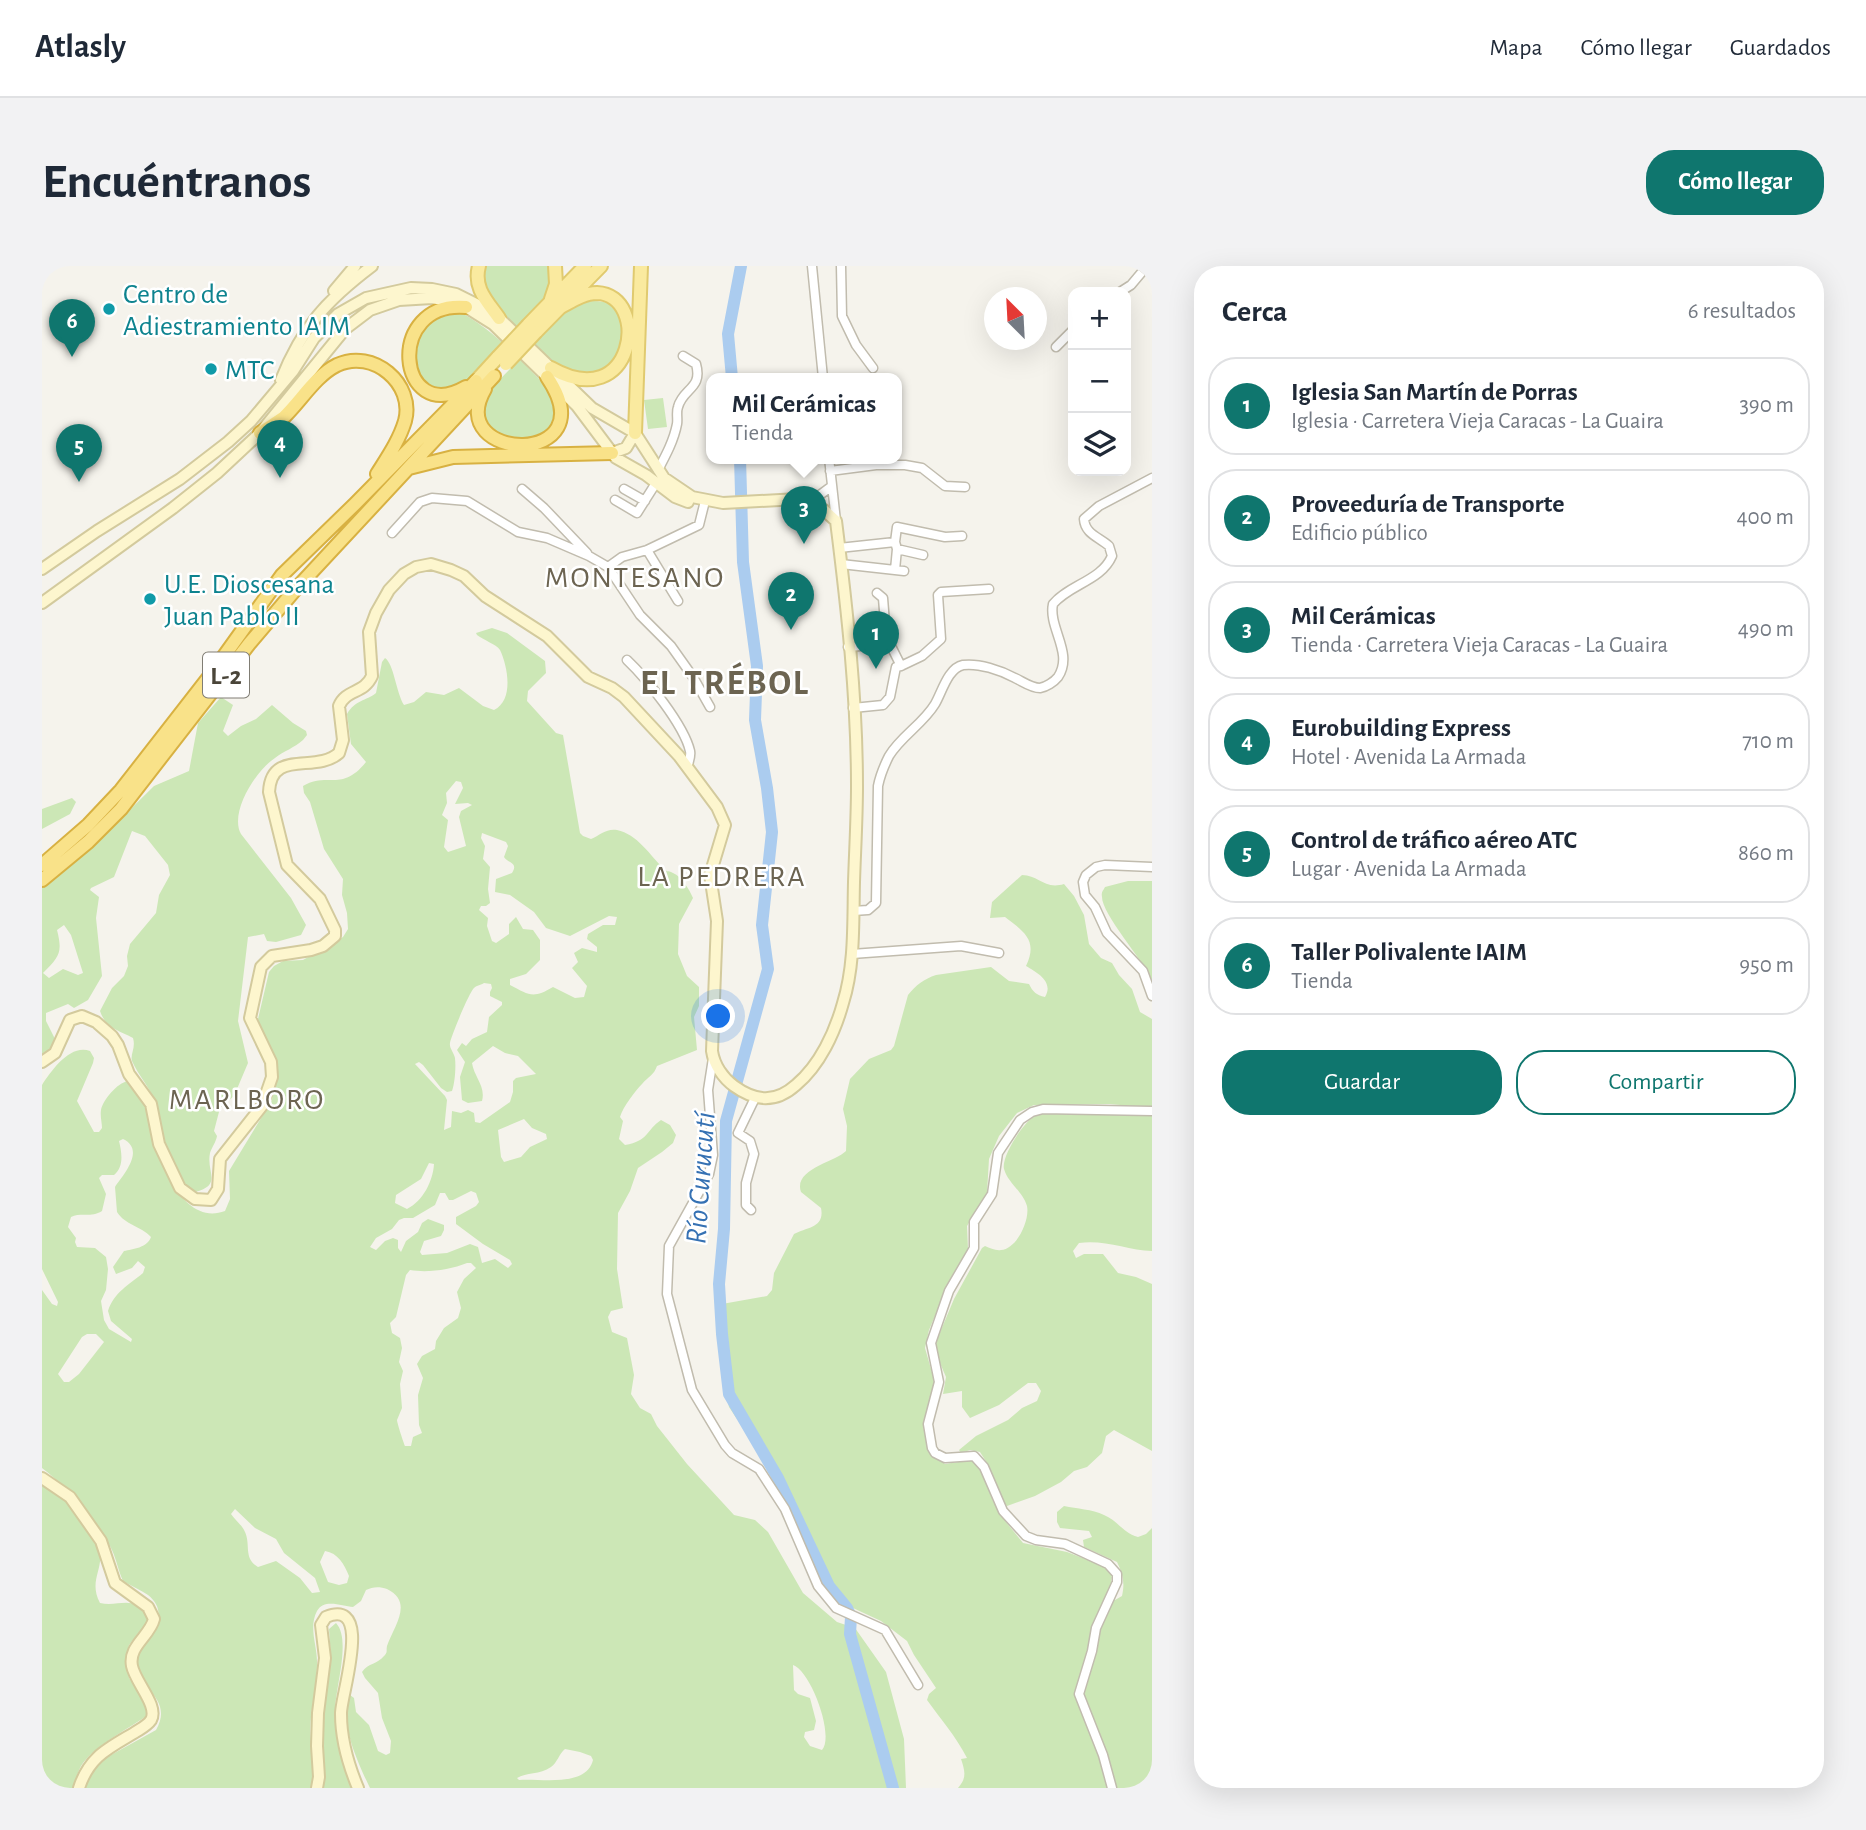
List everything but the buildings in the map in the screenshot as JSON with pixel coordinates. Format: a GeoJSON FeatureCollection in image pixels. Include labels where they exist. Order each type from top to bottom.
{"type":"FeatureCollection","features":[{"type":"Feature","properties":{"kind":"highway"},"geometry":{"type":"LineString","coordinates":[[466,307],[439,309],[425,317],[416,328],[411,341],[409,365],[414,380],[436,395],[455,393],[475,381]]}},
{"type":"Feature","properties":{"kind":"highway"},"geometry":{"type":"LineString","coordinates":[[260,433],[282,418],[335,366],[354,360],[374,364],[388,372],[404,394],[405,420],[386,460],[355,504]]}},
{"type":"Feature","properties":{"kind":"highway"},"geometry":{"type":"LineString","coordinates":[[494,376],[482,394],[480,420],[491,437],[500,443],[513,445],[542,441],[557,428],[561,405],[549,372]]}},
{"type":"Feature","properties":{"kind":"highway","name":"L-2"},"geometry":{"type":"LineString","coordinates":[[42,880],[88,842],[121,809],[294,590],[494,376]]}},
{"type":"Feature","properties":{"kind":"highway","name":"L-2"},"geometry":{"type":"LineString","coordinates":[[42,864],[80,833],[111,801],[209,677],[282,575],[475,381]]}},
{"type":"Feature","properties":{"kind":"highway"},"geometry":{"type":"LineString","coordinates":[[409,468],[453,457],[612,453]]}},
{"type":"Feature","properties":{"kind":"main road"},"geometry":{"type":"LineString","coordinates":[[278,389],[296,345],[355,266]]}},
{"type":"Feature","properties":{"kind":"main road"},"geometry":{"type":"LineString","coordinates":[[322,308],[372,266]]}},
{"type":"Feature","properties":{"kind":"main road"},"geometry":{"type":"LineString","coordinates":[[42,1062],[55,1053],[70,1020],[82,1016],[96,1022],[112,1036],[129,1074],[151,1104],[157,1138],[176,1181],[195,1199],[206,1201],[215,1197],[220,1159],[262,1106],[272,1077],[271,1062],[250,1018],[261,968],[272,956],[311,950],[323,946],[335,936],[335,930],[320,899],[287,865],[269,792],[272,775],[285,765],[322,762],[339,753],[343,740],[339,706],[348,694],[364,688],[372,676],[368,638],[372,623],[389,590],[404,575],[416,567],[431,565],[458,573],[485,596],[541,632],[583,673],[624,697],[668,742],[717,807],[725,825],[710,875],[717,921],[713,1058],[721,1072],[741,1091],[755,1098],[783,1096],[805,1078],[828,1043],[840,1013],[852,954],[857,788],[853,708],[836,521],[824,510],[808,503],[723,505],[675,497],[656,482],[620,461],[549,372],[499,318],[479,289],[479,266]]}},
{"type":"Feature","properties":{"kind":"main road"},"geometry":{"type":"LineString","coordinates":[[547,305],[555,290],[555,266]]}},
{"type":"Feature","properties":{"kind":"main road","name":"L-2"},"geometry":{"type":"LineString","coordinates":[[532,329],[547,305],[585,266]]}},
{"type":"Feature","properties":{"kind":"main road","name":"L-2"},"geometry":{"type":"LineString","coordinates":[[475,381],[502,360],[532,329],[561,307],[601,266]]}},
{"type":"Feature","properties":{"kind":"main road"},"geometry":{"type":"LineString","coordinates":[[612,453],[626,448],[635,433],[641,266]]}},
{"type":"Feature","properties":{"kind":"main road"},"geometry":{"type":"LineString","coordinates":[[42,569],[200,465],[251,421],[326,325],[351,305],[375,295],[411,288],[447,292],[471,301],[499,318]]}},
{"type":"Feature","properties":{"kind":"main road"},"geometry":{"type":"LineString","coordinates":[[549,372],[573,378],[600,378],[617,367],[623,359],[626,347],[627,319],[612,298],[591,293],[561,307]]}},
{"type":"Feature","properties":{"kind":"main road"},"geometry":{"type":"LineString","coordinates":[[42,603],[173,508],[216,473],[260,433],[336,339],[363,314],[391,302],[415,298],[432,298],[466,307],[493,324],[592,408],[635,433],[658,470],[669,482],[705,503]]}},
{"type":"Feature","properties":{"kind":"main road","name":"L-2"},"geometry":{"type":"LineString","coordinates":[[494,376],[502,360]]}},
{"type":"Feature","properties":{"kind":"main road"},"geometry":{"type":"LineString","coordinates":[[42,1478],[70,1497],[101,1541],[115,1583],[148,1607],[155,1619],[136,1646],[131,1661],[134,1674],[153,1710],[152,1718],[144,1727],[91,1762],[79,1788]]}},
{"type":"Feature","properties":{"kind":"main road"},"geometry":{"type":"LineString","coordinates":[[317,1788],[318,1713],[325,1658],[321,1625],[326,1617],[336,1615],[348,1622],[354,1643],[340,1711],[347,1761],[358,1788]]}},
{"type":"Feature","properties":{"kind":"street"},"geometry":{"type":"LineString","coordinates":[[812,266],[823,373]]}},
{"type":"Feature","properties":{"kind":"street"},"geometry":{"type":"LineString","coordinates":[[841,266],[842,316],[856,345],[873,368]]}},
{"type":"Feature","properties":{"kind":"street"},"geometry":{"type":"LineString","coordinates":[[1128,287],[1147,266]]}},
{"type":"Feature","properties":{"kind":"street"},"geometry":{"type":"LineString","coordinates":[[1056,347],[1068,335]]}},
{"type":"Feature","properties":{"kind":"street"},"geometry":{"type":"LineString","coordinates":[[658,470],[669,451],[678,423],[678,407],[699,375],[696,365],[683,356]]}},
{"type":"Feature","properties":{"kind":"street"},"geometry":{"type":"LineString","coordinates":[[829,464],[836,521]]}},
{"type":"Feature","properties":{"kind":"street"},"geometry":{"type":"LineString","coordinates":[[830,471],[905,465],[922,468],[945,486],[965,487]]}},
{"type":"Feature","properties":{"kind":"street"},"geometry":{"type":"LineString","coordinates":[[853,911],[871,908],[877,900],[878,786],[880,774],[890,755],[934,705],[950,674],[958,668],[977,665],[1037,688],[1045,687],[1056,680],[1062,666],[1063,653],[1053,615],[1053,604],[1072,587],[1104,569],[1112,556],[1110,546],[1091,534],[1084,519],[1099,506],[1152,478]]}},
{"type":"Feature","properties":{"kind":"street"},"geometry":{"type":"LineString","coordinates":[[615,500],[637,513],[656,482]]}},
{"type":"Feature","properties":{"kind":"street"},"geometry":{"type":"LineString","coordinates":[[808,503],[832,486]]}},
{"type":"Feature","properties":{"kind":"street"},"geometry":{"type":"LineString","coordinates":[[522,489],[544,508],[589,556]]}},
{"type":"Feature","properties":{"kind":"street"},"geometry":{"type":"LineString","coordinates":[[624,489],[645,501]]}},
{"type":"Feature","properties":{"kind":"street"},"geometry":{"type":"LineString","coordinates":[[392,533],[420,502],[432,498],[449,498],[467,501],[518,531],[547,538],[589,556],[608,567],[640,615],[671,646],[710,707]]}},
{"type":"Feature","properties":{"kind":"street"},"geometry":{"type":"LineString","coordinates":[[608,567],[622,557],[647,550],[699,525],[705,503]]}},
{"type":"Feature","properties":{"kind":"street"},"geometry":{"type":"LineString","coordinates":[[841,564],[899,570],[897,527],[945,537],[962,536]]}},
{"type":"Feature","properties":{"kind":"street"},"geometry":{"type":"LineString","coordinates":[[839,548],[896,545],[923,555]]}},
{"type":"Feature","properties":{"kind":"street"},"geometry":{"type":"LineString","coordinates":[[647,550],[678,601]]}},
{"type":"Feature","properties":{"kind":"street"},"geometry":{"type":"LineString","coordinates":[[853,708],[883,705],[890,697],[895,667],[922,656],[941,639],[938,595],[941,592],[989,589]]}},
{"type":"Feature","properties":{"kind":"street"},"geometry":{"type":"LineString","coordinates":[[877,593],[883,598],[888,644],[901,666]]}},
{"type":"Feature","properties":{"kind":"street"},"geometry":{"type":"LineString","coordinates":[[848,647],[888,644]]}},
{"type":"Feature","properties":{"kind":"street"},"geometry":{"type":"LineString","coordinates":[[627,660],[673,717],[690,749],[687,766]]}},
{"type":"Feature","properties":{"kind":"street"},"geometry":{"type":"LineString","coordinates":[[1152,867],[1100,866],[1086,875],[1083,887],[1107,933],[1143,971],[1152,996]]}},
{"type":"Feature","properties":{"kind":"street"},"geometry":{"type":"LineString","coordinates":[[852,954],[961,946],[999,953]]}},
{"type":"Feature","properties":{"kind":"street"},"geometry":{"type":"LineString","coordinates":[[713,1058],[708,1090],[713,1155],[709,1174],[669,1246],[667,1294],[692,1390],[725,1445],[732,1453],[759,1469],[785,1509],[818,1586],[836,1608],[885,1630],[918,1685]]}},
{"type":"Feature","properties":{"kind":"street"},"geometry":{"type":"LineString","coordinates":[[751,1210],[746,1205],[746,1183],[754,1154],[750,1141],[738,1133],[755,1098]]}},
{"type":"Feature","properties":{"kind":"street"},"geometry":{"type":"LineString","coordinates":[[1112,1788],[1103,1755],[1079,1694],[1096,1628],[1117,1582],[1117,1574],[1112,1566],[1065,1545],[1026,1536],[1003,1511],[984,1467],[974,1456],[945,1458],[935,1453],[928,1433],[939,1377],[931,1353],[931,1343],[949,1291],[974,1248],[974,1222],[992,1194],[996,1158],[1020,1120],[1043,1108],[1152,1111]]}},
{"type":"Feature","properties":{"kind":"green space"},"geometry":{"type":"Polygon","coordinates":[[[486,266],[549,266],[552,288],[541,305],[523,322],[540,337],[564,314],[580,304],[599,301],[611,304],[622,320],[621,356],[595,377],[556,367],[502,316],[490,301],[482,277],[486,266]]]}},
{"type":"Feature","properties":{"kind":"green space"},"geometry":{"type":"Polygon","coordinates":[[[458,311],[496,337],[551,391],[555,402],[554,427],[536,441],[490,434],[485,412],[487,396],[512,367],[496,352],[472,377],[454,388],[434,389],[420,375],[414,355],[417,331],[434,313],[458,311]]]}},
{"type":"Feature","properties":{"kind":"green space"},"geometry":{"type":"Polygon","coordinates":[[[663,398],[667,427],[648,429],[644,400],[663,398]]]}},
{"type":"Feature","properties":{"kind":"green space"},"geometry":{"type":"Polygon","coordinates":[[[492,628],[507,633],[545,661],[546,673],[528,691],[527,701],[556,733],[563,735],[580,833],[591,839],[613,830],[631,836],[666,871],[679,877],[693,898],[679,924],[678,954],[687,976],[699,987],[699,1006],[694,1017],[697,1050],[657,1066],[633,1095],[620,1117],[623,1121],[619,1139],[625,1145],[639,1141],[661,1120],[670,1125],[676,1135],[673,1143],[638,1168],[618,1213],[617,1269],[623,1308],[611,1311],[608,1317],[612,1332],[627,1338],[634,1375],[631,1394],[640,1408],[651,1414],[657,1426],[687,1464],[734,1515],[755,1520],[768,1532],[803,1593],[837,1622],[855,1628],[886,1672],[904,1739],[906,1788],[370,1788],[351,1742],[346,1716],[350,1695],[354,1698],[356,1712],[369,1725],[378,1751],[386,1755],[390,1753],[391,1741],[382,1718],[378,1693],[362,1672],[382,1659],[386,1653],[400,1615],[401,1607],[395,1594],[378,1587],[366,1590],[361,1601],[353,1607],[334,1604],[320,1607],[313,1624],[317,1665],[311,1741],[313,1743],[331,1658],[329,1629],[336,1623],[341,1631],[342,1653],[335,1714],[342,1761],[352,1788],[86,1788],[90,1773],[102,1760],[156,1730],[161,1719],[158,1701],[141,1677],[137,1658],[156,1626],[158,1610],[148,1595],[123,1581],[104,1536],[70,1493],[42,1468],[42,1290],[52,1304],[57,1306],[58,1302],[42,1269],[42,1085],[56,1066],[69,1055],[75,1051],[90,1051],[94,1058],[93,1063],[77,1101],[94,1132],[99,1132],[102,1128],[101,1110],[108,1097],[115,1088],[128,1081],[145,1102],[159,1156],[175,1187],[196,1209],[210,1213],[225,1211],[230,1199],[229,1171],[272,1100],[273,1089],[258,1019],[269,972],[283,961],[303,960],[343,937],[348,929],[342,895],[343,879],[324,849],[303,786],[320,780],[349,777],[366,762],[351,744],[347,714],[357,703],[376,693],[385,658],[391,666],[404,705],[414,702],[426,692],[444,695],[459,688],[483,706],[494,710],[500,705],[508,683],[503,657],[498,648],[476,633],[492,628]],[[456,781],[446,793],[447,803],[442,815],[448,820],[444,847],[448,852],[466,846],[459,817],[461,811],[472,805],[455,804],[463,788],[461,782],[456,781]],[[482,833],[485,846],[483,859],[490,867],[490,903],[481,906],[479,910],[488,918],[487,926],[492,941],[496,943],[509,934],[509,924],[516,917],[523,929],[533,930],[540,940],[540,960],[526,974],[510,979],[510,985],[531,994],[553,987],[575,998],[584,997],[587,986],[572,968],[578,962],[574,953],[582,948],[597,952],[597,947],[587,939],[588,934],[603,925],[615,925],[617,917],[609,916],[570,936],[546,928],[534,912],[510,895],[495,892],[496,879],[512,873],[514,869],[504,857],[508,846],[506,842],[482,833]],[[484,983],[474,988],[450,1043],[455,1062],[452,1091],[447,1092],[441,1088],[423,1065],[419,1062],[415,1064],[447,1100],[444,1130],[451,1127],[452,1111],[461,1113],[468,1110],[474,1113],[475,1122],[480,1123],[510,1102],[513,1081],[516,1078],[536,1074],[518,1056],[493,1046],[472,1063],[481,1086],[482,1101],[468,1103],[462,1100],[460,1077],[465,1062],[457,1050],[462,1043],[466,1046],[472,1039],[487,1032],[489,1017],[502,1005],[502,1002],[490,996],[491,984],[484,983]],[[524,1119],[498,1130],[504,1162],[521,1157],[530,1147],[547,1139],[546,1134],[532,1128],[524,1119]],[[123,1139],[119,1141],[121,1164],[117,1172],[99,1178],[106,1194],[102,1211],[71,1217],[68,1227],[76,1238],[77,1247],[95,1248],[106,1257],[106,1290],[101,1301],[104,1320],[109,1329],[131,1342],[132,1339],[111,1321],[108,1311],[118,1294],[143,1273],[145,1267],[138,1261],[132,1268],[116,1274],[113,1267],[124,1251],[143,1246],[151,1237],[124,1220],[117,1212],[115,1187],[133,1156],[133,1149],[123,1139]],[[429,1163],[421,1179],[396,1195],[395,1203],[407,1209],[418,1201],[432,1177],[434,1164],[429,1163]],[[471,1191],[449,1200],[445,1193],[440,1193],[435,1205],[413,1218],[399,1220],[392,1229],[376,1238],[370,1247],[376,1250],[385,1241],[393,1238],[398,1240],[401,1252],[406,1241],[418,1232],[422,1223],[428,1219],[444,1225],[444,1230],[441,1236],[424,1241],[420,1252],[422,1255],[447,1253],[470,1244],[478,1247],[482,1263],[495,1259],[508,1268],[512,1264],[510,1260],[456,1224],[456,1217],[479,1202],[476,1193],[471,1191]],[[471,1263],[431,1271],[410,1270],[406,1275],[396,1317],[390,1323],[392,1333],[400,1338],[402,1348],[399,1362],[403,1371],[400,1384],[402,1408],[397,1420],[405,1446],[411,1446],[413,1437],[422,1433],[419,1425],[418,1395],[423,1378],[417,1364],[422,1356],[435,1349],[436,1341],[444,1328],[458,1318],[461,1308],[457,1292],[464,1279],[476,1268],[471,1263]],[[96,1334],[82,1337],[58,1374],[64,1382],[69,1382],[79,1374],[104,1342],[96,1334]],[[235,1509],[231,1514],[242,1527],[253,1563],[258,1567],[276,1561],[300,1578],[312,1593],[320,1592],[315,1578],[284,1553],[276,1539],[255,1528],[235,1509]],[[325,1551],[320,1562],[328,1582],[339,1585],[347,1583],[349,1576],[340,1560],[325,1551]],[[793,1665],[794,1690],[810,1698],[816,1721],[814,1730],[805,1732],[804,1737],[810,1746],[822,1750],[825,1731],[819,1704],[807,1678],[793,1665]],[[565,1749],[547,1770],[517,1778],[572,1778],[589,1769],[593,1760],[591,1756],[565,1749]]]}},
{"type":"Feature","properties":{"kind":"green space"},"geometry":{"type":"Polygon","coordinates":[[[221,697],[233,705],[223,731],[228,736],[256,719],[272,705],[306,731],[307,735],[303,740],[260,772],[241,804],[238,825],[241,834],[291,898],[306,925],[301,935],[276,942],[267,941],[264,934],[248,937],[238,1021],[248,1063],[234,1096],[220,1108],[214,1131],[217,1136],[209,1160],[211,1182],[209,1186],[195,1192],[185,1187],[172,1165],[154,1100],[132,1061],[133,1038],[109,1025],[100,1011],[112,988],[124,976],[130,944],[156,913],[159,895],[170,875],[168,865],[145,836],[132,831],[114,877],[91,888],[99,897],[96,918],[102,976],[88,1000],[74,1008],[68,1004],[46,1013],[46,1021],[57,1043],[42,1061],[42,888],[87,852],[154,786],[189,771],[198,723],[221,697]],[[64,925],[57,930],[60,944],[58,954],[43,973],[49,978],[63,969],[78,975],[83,973],[71,935],[64,925]]]}},
{"type":"Feature","properties":{"kind":"green space"},"geometry":{"type":"Polygon","coordinates":[[[72,798],[76,802],[70,814],[42,829],[42,809],[72,798]]]}},
{"type":"Feature","properties":{"kind":"green space"},"geometry":{"type":"Polygon","coordinates":[[[1022,875],[1046,884],[1064,884],[1084,915],[1089,944],[1101,958],[1112,963],[1132,989],[1140,1012],[1152,1019],[1152,1108],[1110,1104],[1034,1105],[1017,1113],[999,1136],[989,1159],[987,1193],[967,1226],[968,1249],[952,1276],[929,1330],[925,1348],[935,1383],[923,1426],[929,1451],[945,1464],[971,1460],[978,1464],[993,1501],[1023,1543],[1067,1552],[1106,1567],[1112,1575],[1110,1590],[1115,1600],[1122,1596],[1123,1587],[1117,1562],[1084,1547],[1083,1540],[1092,1537],[1089,1531],[1060,1528],[1057,1512],[1064,1506],[1095,1511],[1109,1517],[1128,1533],[1138,1537],[1152,1528],[1152,1788],[1116,1788],[1105,1749],[1079,1703],[1097,1748],[1108,1788],[958,1788],[964,1774],[961,1759],[967,1758],[927,1700],[936,1688],[907,1641],[881,1621],[840,1602],[824,1590],[795,1501],[774,1477],[769,1457],[758,1434],[737,1419],[729,1407],[723,1379],[720,1318],[722,1304],[767,1296],[772,1290],[774,1273],[794,1234],[814,1226],[820,1220],[821,1208],[801,1192],[800,1184],[809,1172],[846,1151],[847,1126],[843,1109],[850,1079],[869,1059],[891,1050],[894,1046],[908,995],[920,983],[936,975],[991,967],[1009,981],[1029,984],[1035,993],[1045,997],[1048,987],[1046,982],[1026,966],[1031,950],[1028,938],[1005,917],[990,918],[992,902],[1022,875]]]}},
{"type":"Feature","properties":{"kind":"green space"},"geometry":{"type":"Polygon","coordinates":[[[1128,881],[1152,881],[1152,980],[1104,905],[1102,894],[1105,887],[1128,881]]]}},
{"type":"Feature","properties":{"kind":"green space"},"geometry":{"type":"Polygon","coordinates":[[[1048,1113],[1152,1115],[1152,1251],[1088,1242],[1079,1243],[1073,1251],[1076,1258],[1084,1254],[1103,1254],[1118,1273],[1152,1284],[1152,1451],[1114,1430],[1106,1436],[1102,1453],[1087,1467],[1074,1471],[1061,1482],[1035,1496],[1007,1506],[980,1452],[970,1450],[961,1453],[959,1450],[976,1436],[1037,1401],[1041,1391],[1036,1383],[1028,1383],[999,1405],[970,1418],[962,1407],[962,1391],[943,1394],[946,1377],[937,1356],[936,1342],[954,1299],[982,1248],[1007,1248],[1021,1233],[1027,1206],[1006,1174],[1004,1164],[1009,1149],[1023,1127],[1032,1118],[1048,1113]]]}},
{"type":"Feature","properties":{"kind":"green space"},"geometry":{"type":"Polygon","coordinates":[[[42,1486],[58,1493],[64,1499],[98,1548],[100,1560],[96,1589],[100,1603],[131,1603],[137,1605],[148,1617],[148,1621],[129,1645],[127,1658],[129,1678],[140,1693],[148,1712],[145,1717],[86,1759],[73,1788],[42,1788],[42,1486]]]}},
{"type":"Feature","properties":{"kind":"waterway","name":"Río Curucutí"},"geometry":{"type":"LineString","coordinates":[[732,373],[728,334],[741,266]]}},
{"type":"Feature","properties":{"kind":"waterway","name":"Río Curucutí"},"geometry":{"type":"LineString","coordinates":[[740,464],[743,562],[757,666],[755,720],[772,832],[762,925],[768,969],[726,1121],[724,1229],[719,1284],[722,1334],[729,1394],[778,1478],[829,1586],[851,1617],[850,1634],[893,1788]]}},
{"type":"Feature","properties":{"kind":"place","name":"Centro de Adiestramiento IAIM"},"geometry":{"type":"Point","coordinates":[109,309]}},
{"type":"Feature","properties":{"kind":"place","name":"Taller Polivalente IAIM"},"geometry":{"type":"Point","coordinates":[72,357]}},
{"type":"Feature","properties":{"kind":"place","name":"MTC"},"geometry":{"type":"Point","coordinates":[211,369]}},
{"type":"Feature","properties":{"kind":"place","name":"Eurobuilding Express"},"geometry":{"type":"Point","coordinates":[280,478]}},
{"type":"Feature","properties":{"kind":"place","name":"Control de tráfico aéreo ATC"},"geometry":{"type":"Point","coordinates":[79,482]}},
{"type":"Feature","properties":{"kind":"place","name":"Mil Cerámicas"},"geometry":{"type":"Point","coordinates":[804,544]}},
{"type":"Feature","properties":{"kind":"place","name":"U.E. Dioscesana Juan Pablo II"},"geometry":{"type":"Point","coordinates":[150,599]}},
{"type":"Feature","properties":{"kind":"place","name":"Proveeduría de Transporte"},"geometry":{"type":"Point","coordinates":[791,630]}},
{"type":"Feature","properties":{"kind":"place","name":"Iglesia San Martín de Porras"},"geometry":{"type":"Point","coordinates":[876,669]}},
{"type":"Feature","properties":{"kind":"district","name":"MONTESANO"},"geometry":{"type":"Point","coordinates":[635,577]}},
{"type":"Feature","properties":{"kind":"district","name":"EL TRÉBOL"},"geometry":{"type":"Point","coordinates":[725,682]}},
{"type":"Feature","properties":{"kind":"district","name":"LA PEDRERA"},"geometry":{"type":"Point","coordinates":[722,876]}},
{"type":"Feature","properties":{"kind":"district","name":"MARLBORO"},"geometry":{"type":"Point","coordinates":[247,1099]}}]}
